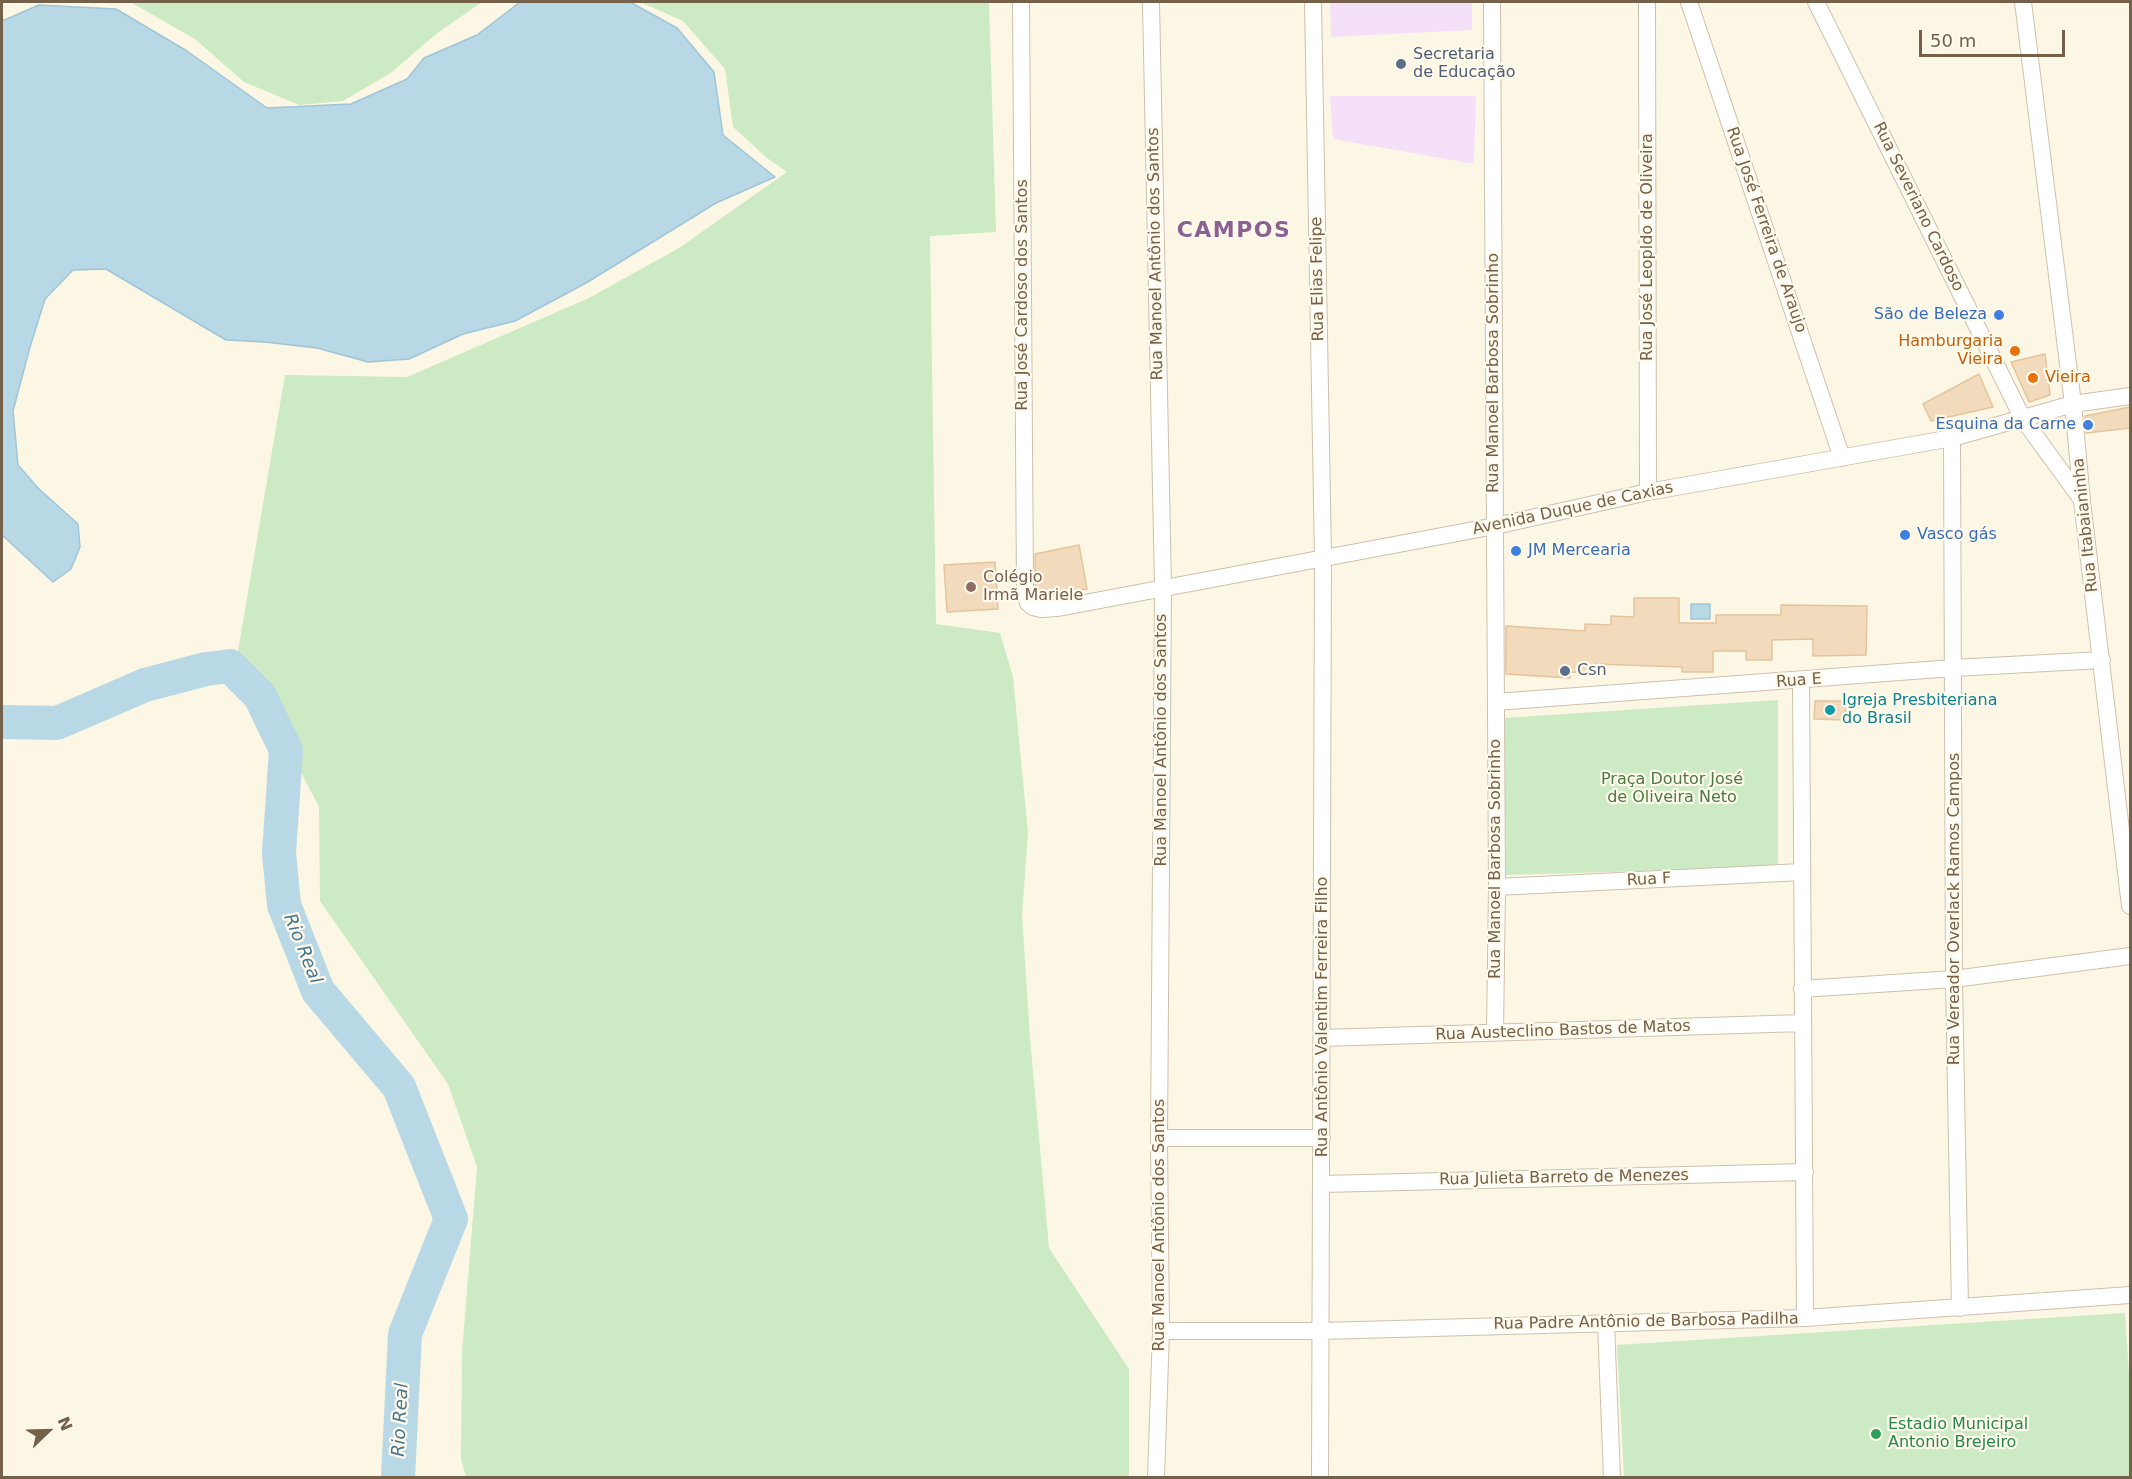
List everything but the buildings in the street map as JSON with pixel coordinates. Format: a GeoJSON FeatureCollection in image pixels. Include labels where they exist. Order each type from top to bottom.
{"type":"FeatureCollection","features":[{"type":"Feature","properties":{"kind":"street","name":"Rua José Cardoso dos Santos"},"geometry":{"type":"LineString","coordinates":[[1021,2],[1025,589]]}},
{"type":"Feature","properties":{"kind":"street","name":"Rua Manoel Antônio dos Santos"},"geometry":{"type":"LineString","coordinates":[[1151,2],[1163,587],[1159,1138],[1161,1331],[1156,1478]]}},
{"type":"Feature","properties":{"kind":"street","name":"Rua Elias Felipe"},"geometry":{"type":"LineString","coordinates":[[1313,2],[1323,557]]}},
{"type":"Feature","properties":{"kind":"street","name":"Rua Manoel Barbosa Sobrinho"},"geometry":{"type":"LineString","coordinates":[[1492,2],[1497,887],[1495,1033]]}},
{"type":"Feature","properties":{"kind":"street","name":"Rua José Leopldo de Oliveira"},"geometry":{"type":"LineString","coordinates":[[1647,2],[1648,492]]}},
{"type":"Feature","properties":{"kind":"street","name":"Rua José Ferreira de Araujo"},"geometry":{"type":"LineString","coordinates":[[1689,2],[1842,458]]}},
{"type":"Feature","properties":{"kind":"street","name":"Rua Severiano Cardoso"},"geometry":{"type":"LineString","coordinates":[[1816,2],[2023,419],[2082,501]]}},
{"type":"Feature","properties":{"kind":"street","name":"Rua Itabaianinha"},"geometry":{"type":"LineString","coordinates":[[2023,2],[2102,660],[2122,769],[2130,906]]}},
{"type":"Feature","properties":{"kind":"street","name":"Avenida Duque de Caxias"},"geometry":{"type":"LineString","coordinates":[[1025,589],[1028,603],[1041,609],[1495,526],[1648,492],[1952,438],[2073,404],[2130,396]]}},
{"type":"Feature","properties":{"kind":"street","name":"Rua Vereador Overlack Ramos Campos"},"geometry":{"type":"LineString","coordinates":[[1952,438],[1954,979],[1960,1308]]}},
{"type":"Feature","properties":{"kind":"street","name":"Rua Antônio Valentim Ferreira Filho"},"geometry":{"type":"LineString","coordinates":[[1320,1478],[1323,1184],[1323,557]]}},
{"type":"Feature","properties":{"kind":"street","name":"Rua E"},"geometry":{"type":"LineString","coordinates":[[1496,702],[1953,668],[2102,660]]}},
{"type":"Feature","properties":{"kind":"street"},"geometry":{"type":"LineString","coordinates":[[1801,681],[1805,1318]]}},
{"type":"Feature","properties":{"kind":"street","name":"Rua F"},"geometry":{"type":"LineString","coordinates":[[1497,887],[1802,872]]}},
{"type":"Feature","properties":{"kind":"street"},"geometry":{"type":"LineString","coordinates":[[1802,989],[1954,979],[2130,956]]}},
{"type":"Feature","properties":{"kind":"street","name":"Rua Austeclino Bastos de Matos"},"geometry":{"type":"LineString","coordinates":[[1323,1038],[1803,1023]]}},
{"type":"Feature","properties":{"kind":"street"},"geometry":{"type":"LineString","coordinates":[[1159,1138],[1322,1138]]}},
{"type":"Feature","properties":{"kind":"street","name":"Rua Julieta Barreto de Menezes"},"geometry":{"type":"LineString","coordinates":[[1323,1184],[1805,1172]]}},
{"type":"Feature","properties":{"kind":"street","name":"Rua Padre Antônio de Barbosa Padilha"},"geometry":{"type":"LineString","coordinates":[[1161,1331],[1321,1331],[1805,1318],[2130,1295]]}},
{"type":"Feature","properties":{"kind":"street"},"geometry":{"type":"LineString","coordinates":[[1606,1323],[1612,1478]]}},
{"type":"Feature","properties":{"kind":"shaded area"},"geometry":{"type":"Polygon","coordinates":[[[1330,2],[1472,2],[1472,30],[1331,37],[1330,2]]]}},
{"type":"Feature","properties":{"kind":"shaded area"},"geometry":{"type":"Polygon","coordinates":[[[1330,96],[1476,96],[1474,164],[1333,139],[1330,96]]]}},
{"type":"Feature","properties":{"kind":"green space"},"geometry":{"type":"Polygon","coordinates":[[[130,2],[482,2],[436,34],[392,72],[343,101],[299,105],[244,82],[195,39],[130,2]]]}},
{"type":"Feature","properties":{"kind":"green space"},"geometry":{"type":"Polygon","coordinates":[[[640,2],[989,2],[996,232],[930,236],[936,624],[1000,633],[1013,677],[1028,833],[1022,915],[1030,1038],[1049,1248],[1129,1369],[1129,1477],[466,1477],[461,1459],[462,1353],[477,1167],[448,1084],[320,901],[319,807],[238,651],[285,375],[407,377],[589,298],[679,248],[787,172],[767,158],[733,127],[725,69],[683,21],[640,2]]]}},
{"type":"Feature","properties":{"kind":"green space","name":"Praça Doutor José de Oliveira Neto"},"geometry":{"type":"Polygon","coordinates":[[[1778,700],[1778,867],[1506,875],[1504,718],[1778,700]]]}},
{"type":"Feature","properties":{"kind":"green space","name":"Estadio Municipal Antonio Brejeiro"},"geometry":{"type":"Polygon","coordinates":[[[2125,1313],[2130,1390],[2130,1477],[1624,1477],[1617,1345],[2125,1313]]]}},
{"type":"Feature","properties":{"kind":"water"},"geometry":{"type":"Polygon","coordinates":[[[520,2],[630,2],[677,28],[714,72],[723,135],[775,177],[716,203],[586,283],[515,321],[463,334],[409,359],[368,362],[317,348],[226,340],[106,269],[73,270],[45,299],[13,411],[18,465],[38,488],[78,524],[80,547],[71,569],[53,582],[2,535],[2,21],[39,5],[116,9],[187,51],[267,108],[351,104],[407,79],[424,58],[477,35],[520,2]]]}},
{"type":"Feature","properties":{"kind":"water"},"geometry":{"type":"Polygon","coordinates":[[[1691,604],[1710,604],[1710,619],[1691,619],[1691,604]]]}},
{"type":"Feature","properties":{"kind":"waterway","name":"Rio Real"},"geometry":{"type":"LineString","coordinates":[[2,722],[57,723],[145,685],[206,669],[230,666],[260,696],[286,750],[279,853],[284,905],[318,991],[399,1087],[451,1219],[405,1334],[398,1478]]}},
{"type":"Feature","properties":{"kind":"place","name":"Secretaria de Educação"},"geometry":{"type":"Point","coordinates":[1401,64]}},
{"type":"Feature","properties":{"kind":"place","name":"São de Beleza"},"geometry":{"type":"Point","coordinates":[1999,315]}},
{"type":"Feature","properties":{"kind":"place","name":"Hamburgaria Vieira"},"geometry":{"type":"Point","coordinates":[2015,351]}},
{"type":"Feature","properties":{"kind":"place","name":"Vieira"},"geometry":{"type":"Point","coordinates":[2033,378]}},
{"type":"Feature","properties":{"kind":"place","name":"Esquina da Carne"},"geometry":{"type":"Point","coordinates":[2088,425]}},
{"type":"Feature","properties":{"kind":"place","name":"Vasco gás"},"geometry":{"type":"Point","coordinates":[1905,535]}},
{"type":"Feature","properties":{"kind":"place","name":"JM Mercearia"},"geometry":{"type":"Point","coordinates":[1516,551]}},
{"type":"Feature","properties":{"kind":"place","name":"Colégio Irmã Mariele"},"geometry":{"type":"Point","coordinates":[971,587]}},
{"type":"Feature","properties":{"kind":"place","name":"Csn"},"geometry":{"type":"Point","coordinates":[1565,671]}},
{"type":"Feature","properties":{"kind":"place","name":"Igreja Presbiteriana do Brasil"},"geometry":{"type":"Point","coordinates":[1830,710]}},
{"type":"Feature","properties":{"kind":"place","name":"Estadio Municipal Antonio Brejeiro"},"geometry":{"type":"Point","coordinates":[1876,1434]}},
{"type":"Feature","properties":{"kind":"district","name":"CAMPOS"},"geometry":{"type":"Point","coordinates":[1234,231]}}]}
